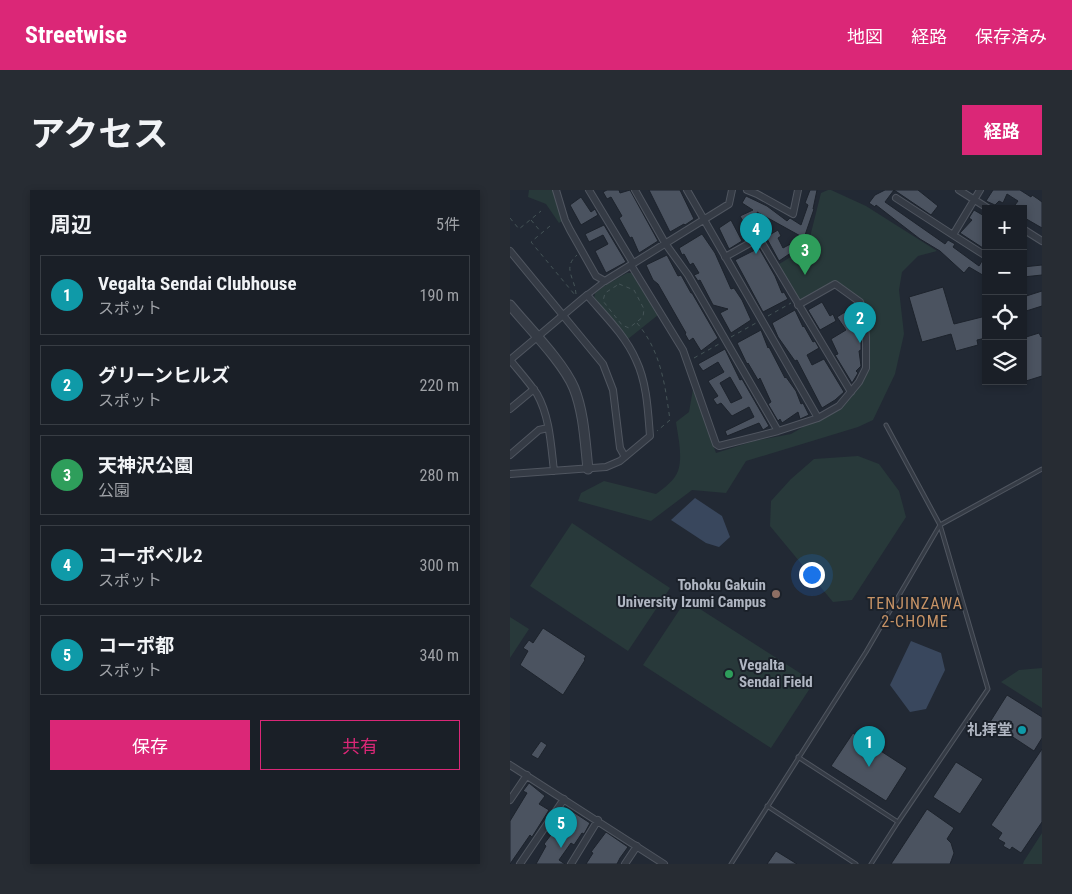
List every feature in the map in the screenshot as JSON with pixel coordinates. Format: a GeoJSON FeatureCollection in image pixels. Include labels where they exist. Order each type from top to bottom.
{"type":"FeatureCollection","features":[{"type":"Feature","properties":{"kind":"street"},"geometry":{"type":"LineString","coordinates":[[556,190],[565,220],[596,276],[605,281]]}},
{"type":"Feature","properties":{"kind":"street"},"geometry":{"type":"LineString","coordinates":[[589,190],[680,346],[688,362],[716,444],[719,446],[778,431],[818,418],[839,406],[859,382],[866,368],[864,313],[860,302],[835,284],[797,302]]}},
{"type":"Feature","properties":{"kind":"street"},"geometry":{"type":"LineString","coordinates":[[635,190],[665,243],[688,276],[778,431]]}},
{"type":"Feature","properties":{"kind":"street"},"geometry":{"type":"LineString","coordinates":[[687,190],[818,418]]}},
{"type":"Feature","properties":{"kind":"street"},"geometry":{"type":"LineString","coordinates":[[554,471],[548,428],[543,409],[534,390],[510,360],[605,281],[728,204],[732,190]]}},
{"type":"Feature","properties":{"kind":"street"},"geometry":{"type":"LineString","coordinates":[[747,190],[793,214],[798,190]]}},
{"type":"Feature","properties":{"kind":"street"},"geometry":{"type":"LineString","coordinates":[[959,190],[982,205]]}},
{"type":"Feature","properties":{"kind":"street"},"geometry":{"type":"LineString","coordinates":[[954,235],[980,190]]}},
{"type":"Feature","properties":{"kind":"street"},"geometry":{"type":"LineString","coordinates":[[896,198],[982,253]]}},
{"type":"Feature","properties":{"kind":"street"},"geometry":{"type":"LineString","coordinates":[[1027,231],[1042,240]]}},
{"type":"Feature","properties":{"kind":"street"},"geometry":{"type":"LineString","coordinates":[[725,257],[759,238],[851,392]]}},
{"type":"Feature","properties":{"kind":"street"},"geometry":{"type":"LineString","coordinates":[[510,252],[600,359],[607,371],[613,390],[620,448],[625,457]]}},
{"type":"Feature","properties":{"kind":"street"},"geometry":{"type":"LineString","coordinates":[[510,474],[606,467],[625,457],[650,436],[644,385],[636,360],[625,340],[588,295]]}},
{"type":"Feature","properties":{"kind":"street"},"geometry":{"type":"LineString","coordinates":[[510,305],[564,369],[574,388],[580,411],[588,469]]}},
{"type":"Feature","properties":{"kind":"street"},"geometry":{"type":"LineString","coordinates":[[510,409],[534,390]]}},
{"type":"Feature","properties":{"kind":"street"},"geometry":{"type":"LineString","coordinates":[[510,454],[539,430],[548,428]]}},
{"type":"Feature","properties":{"kind":"street"},"geometry":{"type":"LineString","coordinates":[[510,765],[664,864]]}},
{"type":"Feature","properties":{"kind":"street"},"geometry":{"type":"LineString","coordinates":[[510,800],[527,775]]}},
{"type":"Feature","properties":{"kind":"street"},"geometry":{"type":"LineString","coordinates":[[520,864],[564,799]]}},
{"type":"Feature","properties":{"kind":"street"},"geometry":{"type":"LineString","coordinates":[[570,864],[598,820]]}},
{"type":"Feature","properties":{"kind":"street"},"geometry":{"type":"LineString","coordinates":[[625,864],[636,846]]}},
{"type":"Feature","properties":{"kind":"lane"},"geometry":{"type":"LineString","coordinates":[[870,864],[988,689],[940,524],[886,425]]}},
{"type":"Feature","properties":{"kind":"lane"},"geometry":{"type":"LineString","coordinates":[[731,864],[866,652],[940,524],[1042,468]]}},
{"type":"Feature","properties":{"kind":"lane"},"geometry":{"type":"LineString","coordinates":[[798,758],[898,822]]}},
{"type":"Feature","properties":{"kind":"lane"},"geometry":{"type":"LineString","coordinates":[[767,806],[856,864]]}},
{"type":"Feature","properties":{"kind":"path"},"geometry":{"type":"LineString","coordinates":[[510,218],[519,229],[541,211]]}},
{"type":"Feature","properties":{"kind":"path"},"geometry":{"type":"LineString","coordinates":[[531,220],[542,233]]}},
{"type":"Feature","properties":{"kind":"path"},"geometry":{"type":"LineString","coordinates":[[510,225],[514,222]]}},
{"type":"Feature","properties":{"kind":"path"},"geometry":{"type":"LineString","coordinates":[[550,226],[530,242],[574,296],[576,292],[569,266],[570,261],[582,251]]}},
{"type":"Feature","properties":{"kind":"path"},"geometry":{"type":"LineString","coordinates":[[619,284],[634,290],[644,311],[643,317],[637,323],[629,328],[624,327],[603,301],[605,293],[619,284]]}},
{"type":"Feature","properties":{"kind":"path"},"geometry":{"type":"LineString","coordinates":[[688,362],[761,320],[797,302]]}},
{"type":"Feature","properties":{"kind":"path"},"geometry":{"type":"LineString","coordinates":[[637,323],[648,338],[659,361],[669,412],[669,421],[650,436]]}},
{"type":"Feature","properties":{"kind":"shaded area"},"geometry":{"type":"Polygon","coordinates":[[[529,190],[553,190],[563,220],[559,223],[546,204],[528,197],[529,190]]]}},
{"type":"Feature","properties":{"kind":"shaded area"},"geometry":{"type":"Polygon","coordinates":[[[828,190],[866,206],[937,251],[918,256],[902,272],[899,290],[904,334],[895,374],[873,420],[858,427],[746,461],[726,493],[692,490],[651,521],[578,501],[581,493],[604,481],[656,494],[668,484],[678,471],[680,459],[676,422],[689,412],[693,389],[716,453],[754,441],[791,434],[839,406],[866,368],[866,336],[860,302],[835,284],[798,305],[776,266],[809,241],[821,193],[828,190]]]}},
{"type":"Feature","properties":{"kind":"shaded area"},"geometry":{"type":"Polygon","coordinates":[[[627,273],[632,273],[658,315],[628,339],[594,299],[595,293],[627,273]]]}},
{"type":"Feature","properties":{"kind":"shaded area"},"geometry":{"type":"Polygon","coordinates":[[[858,456],[879,464],[899,491],[906,517],[852,600],[833,602],[770,526],[771,501],[791,479],[814,459],[858,456]]]}},
{"type":"Feature","properties":{"kind":"shaded area"},"geometry":{"type":"Polygon","coordinates":[[[572,523],[670,588],[628,651],[530,586],[572,523]]]}},
{"type":"Feature","properties":{"kind":"shaded area","name":"Vegalta Sendai Field"},"geometry":{"type":"Polygon","coordinates":[[[686,600],[814,682],[771,748],[643,665],[686,600]]]}},
{"type":"Feature","properties":{"kind":"shaded area"},"geometry":{"type":"Polygon","coordinates":[[[510,617],[529,629],[510,658],[510,617]]]}},
{"type":"Feature","properties":{"kind":"shaded area"},"geometry":{"type":"Polygon","coordinates":[[[1042,668],[1042,708],[1001,682],[1019,670],[1042,668]]]}},
{"type":"Feature","properties":{"kind":"shaded area"},"geometry":{"type":"Polygon","coordinates":[[[1042,833],[1042,864],[1023,864],[1024,861],[1042,833]]]}},
{"type":"Feature","properties":{"kind":"water"},"geometry":{"type":"Polygon","coordinates":[[[695,498],[722,516],[730,537],[719,547],[706,543],[671,520],[695,498]]]}},
{"type":"Feature","properties":{"kind":"water"},"geometry":{"type":"Polygon","coordinates":[[[911,641],[941,653],[945,670],[926,709],[910,712],[890,685],[911,641]]]}},
{"type":"Feature","properties":{"kind":"building"},"geometry":{"type":"Polygon","coordinates":[[[619,190],[620,193],[630,190],[658,241],[639,253],[632,237],[630,238],[619,218],[622,216],[611,197],[607,199],[603,192],[619,190]]]}},
{"type":"Feature","properties":{"kind":"building"},"geometry":{"type":"Polygon","coordinates":[[[649,190],[680,190],[694,219],[670,232],[649,190]]]}},
{"type":"Feature","properties":{"kind":"building"},"geometry":{"type":"Polygon","coordinates":[[[810,190],[817,190],[814,209],[804,238],[757,212],[764,229],[754,235],[748,221],[744,223],[740,216],[753,210],[742,203],[746,196],[767,206],[787,221],[790,218],[801,225],[808,205],[805,203],[810,190]]]}},
{"type":"Feature","properties":{"kind":"building"},"geometry":{"type":"Polygon","coordinates":[[[885,190],[894,190],[885,202],[945,244],[948,240],[955,244],[953,247],[979,266],[982,261],[982,275],[969,267],[964,273],[940,251],[920,239],[876,205],[875,207],[869,203],[875,195],[885,190]]]}},
{"type":"Feature","properties":{"kind":"building"},"geometry":{"type":"Polygon","coordinates":[[[894,190],[918,190],[938,206],[931,215],[894,190]]]}},
{"type":"Feature","properties":{"kind":"building"},"geometry":{"type":"Polygon","coordinates":[[[993,190],[1020,190],[1031,197],[1032,195],[1042,202],[1042,228],[1027,219],[1027,205],[1015,205],[1018,201],[1007,194],[1003,203],[999,201],[995,205],[986,201],[993,190]]]}},
{"type":"Feature","properties":{"kind":"building"},"geometry":{"type":"Polygon","coordinates":[[[581,197],[591,212],[595,209],[598,215],[581,225],[570,205],[581,197]]]}},
{"type":"Feature","properties":{"kind":"building"},"geometry":{"type":"Polygon","coordinates":[[[974,210],[982,215],[982,247],[960,233],[972,220],[969,218],[974,210]]]}},
{"type":"Feature","properties":{"kind":"building"},"geometry":{"type":"Polygon","coordinates":[[[731,220],[742,241],[729,249],[719,228],[731,220]]]}},
{"type":"Feature","properties":{"kind":"building"},"geometry":{"type":"Polygon","coordinates":[[[604,225],[626,262],[606,273],[595,251],[608,244],[603,235],[589,242],[585,234],[604,225]]]}},
{"type":"Feature","properties":{"kind":"building"},"geometry":{"type":"Polygon","coordinates":[[[778,230],[781,236],[778,238],[783,248],[798,240],[801,246],[779,261],[766,237],[778,230]]]}},
{"type":"Feature","properties":{"kind":"building"},"geometry":{"type":"Polygon","coordinates":[[[702,234],[715,253],[731,289],[734,288],[742,300],[751,320],[731,333],[720,313],[728,309],[713,305],[700,280],[698,281],[694,275],[699,273],[693,263],[690,265],[684,254],[682,255],[679,248],[702,234]]]}},
{"type":"Feature","properties":{"kind":"building"},"geometry":{"type":"Polygon","coordinates":[[[759,248],[775,276],[782,293],[784,292],[788,299],[763,312],[735,260],[759,248]]]}},
{"type":"Feature","properties":{"kind":"building"},"geometry":{"type":"Polygon","coordinates":[[[667,255],[678,276],[681,275],[718,338],[701,351],[693,338],[689,341],[646,265],[667,255]]]}},
{"type":"Feature","properties":{"kind":"building"},"geometry":{"type":"Polygon","coordinates":[[[1042,265],[1042,275],[1027,277],[1027,267],[1042,265]]]}},
{"type":"Feature","properties":{"kind":"building"},"geometry":{"type":"Polygon","coordinates":[[[943,287],[954,324],[982,317],[982,339],[977,340],[978,345],[956,351],[951,334],[922,342],[909,297],[943,287]]]}},
{"type":"Feature","properties":{"kind":"building"},"geometry":{"type":"Polygon","coordinates":[[[1042,291],[1042,306],[1027,311],[1027,296],[1042,291]]]}},
{"type":"Feature","properties":{"kind":"building"},"geometry":{"type":"Polygon","coordinates":[[[822,302],[830,316],[833,314],[836,321],[820,330],[808,310],[822,302]]]}},
{"type":"Feature","properties":{"kind":"building"},"geometry":{"type":"Polygon","coordinates":[[[850,309],[852,313],[858,310],[861,337],[861,350],[859,351],[861,366],[856,371],[858,373],[852,383],[835,355],[838,354],[831,339],[846,330],[837,317],[850,309]]]}},
{"type":"Feature","properties":{"kind":"building"},"geometry":{"type":"Polygon","coordinates":[[[795,310],[803,327],[819,348],[807,355],[812,365],[824,359],[844,392],[822,408],[797,360],[795,361],[778,337],[772,323],[795,310]]]}},
{"type":"Feature","properties":{"kind":"building"},"geometry":{"type":"Polygon","coordinates":[[[761,330],[768,348],[809,415],[800,419],[798,412],[782,423],[780,419],[778,421],[768,404],[771,402],[760,378],[758,380],[747,364],[737,343],[761,330]]]}},
{"type":"Feature","properties":{"kind":"building"},"geometry":{"type":"Polygon","coordinates":[[[1039,333],[1042,336],[1042,376],[1027,381],[1027,340],[1027,337],[1039,333]]]}},
{"type":"Feature","properties":{"kind":"building"},"geometry":{"type":"Polygon","coordinates":[[[725,349],[740,380],[742,379],[769,426],[763,430],[759,423],[727,436],[725,431],[754,417],[749,407],[732,416],[721,403],[717,405],[713,399],[718,396],[708,381],[724,372],[718,362],[703,371],[698,364],[725,349]],[[730,377],[720,383],[731,403],[742,398],[730,377]]]}},
{"type":"Feature","properties":{"kind":"building"},"geometry":{"type":"Polygon","coordinates":[[[543,628],[586,656],[563,695],[520,665],[528,651],[523,648],[529,640],[533,643],[543,628]]]}},
{"type":"Feature","properties":{"kind":"building","name":"礼拝堂"},"geometry":{"type":"Polygon","coordinates":[[[1007,695],[1042,717],[1042,738],[1034,751],[990,722],[1007,695]]]}},
{"type":"Feature","properties":{"kind":"building"},"geometry":{"type":"Polygon","coordinates":[[[853,733],[907,768],[886,801],[831,766],[853,733]]]}},
{"type":"Feature","properties":{"kind":"building"},"geometry":{"type":"Polygon","coordinates":[[[541,741],[547,745],[538,759],[531,755],[541,741]]]}},
{"type":"Feature","properties":{"kind":"building"},"geometry":{"type":"Polygon","coordinates":[[[1042,749],[1042,822],[1021,853],[1012,847],[1010,850],[1003,846],[1005,843],[998,839],[1002,833],[991,825],[1042,749]]]}},
{"type":"Feature","properties":{"kind":"building"},"geometry":{"type":"Polygon","coordinates":[[[956,762],[983,779],[960,814],[933,797],[956,762]]]}},
{"type":"Feature","properties":{"kind":"building"},"geometry":{"type":"Polygon","coordinates":[[[529,783],[545,796],[539,804],[549,810],[532,837],[530,835],[510,864],[510,821],[527,793],[523,791],[529,783]]]}},
{"type":"Feature","properties":{"kind":"building"},"geometry":{"type":"Polygon","coordinates":[[[927,809],[954,828],[947,839],[951,843],[954,853],[950,864],[891,864],[927,809]]]}},
{"type":"Feature","properties":{"kind":"building"},"geometry":{"type":"Polygon","coordinates":[[[570,810],[590,823],[584,834],[582,833],[574,845],[571,843],[559,860],[565,864],[536,864],[546,846],[544,844],[570,810]]]}},
{"type":"Feature","properties":{"kind":"building"},"geometry":{"type":"Polygon","coordinates":[[[606,832],[628,847],[617,864],[586,864],[593,853],[591,852],[606,832]]]}},
{"type":"Feature","properties":{"kind":"building"},"geometry":{"type":"Polygon","coordinates":[[[776,851],[797,864],[767,864],[776,851]]]}},
{"type":"Feature","properties":{"kind":"place","name":"コーポベル2"},"geometry":{"type":"Point","coordinates":[756,254]}},
{"type":"Feature","properties":{"kind":"place","name":"天神沢公園"},"geometry":{"type":"Point","coordinates":[805,275]}},
{"type":"Feature","properties":{"kind":"place","name":"グリーンヒルズ"},"geometry":{"type":"Point","coordinates":[860,343]}},
{"type":"Feature","properties":{"kind":"place","name":"Tohoku Gakuin University Izumi Campus"},"geometry":{"type":"Point","coordinates":[776,594]}},
{"type":"Feature","properties":{"kind":"place","name":"Vegalta Sendai Field"},"geometry":{"type":"Point","coordinates":[729,674]}},
{"type":"Feature","properties":{"kind":"place","name":"礼拝堂"},"geometry":{"type":"Point","coordinates":[1022,730]}},
{"type":"Feature","properties":{"kind":"place","name":"Vegalta Sendai Clubhouse"},"geometry":{"type":"Point","coordinates":[869,767]}},
{"type":"Feature","properties":{"kind":"place","name":"コーポ都"},"geometry":{"type":"Point","coordinates":[561,848]}},
{"type":"Feature","properties":{"kind":"district","name":"TENJINZAWA 2-CHOME"},"geometry":{"type":"Point","coordinates":[915,612]}}]}
